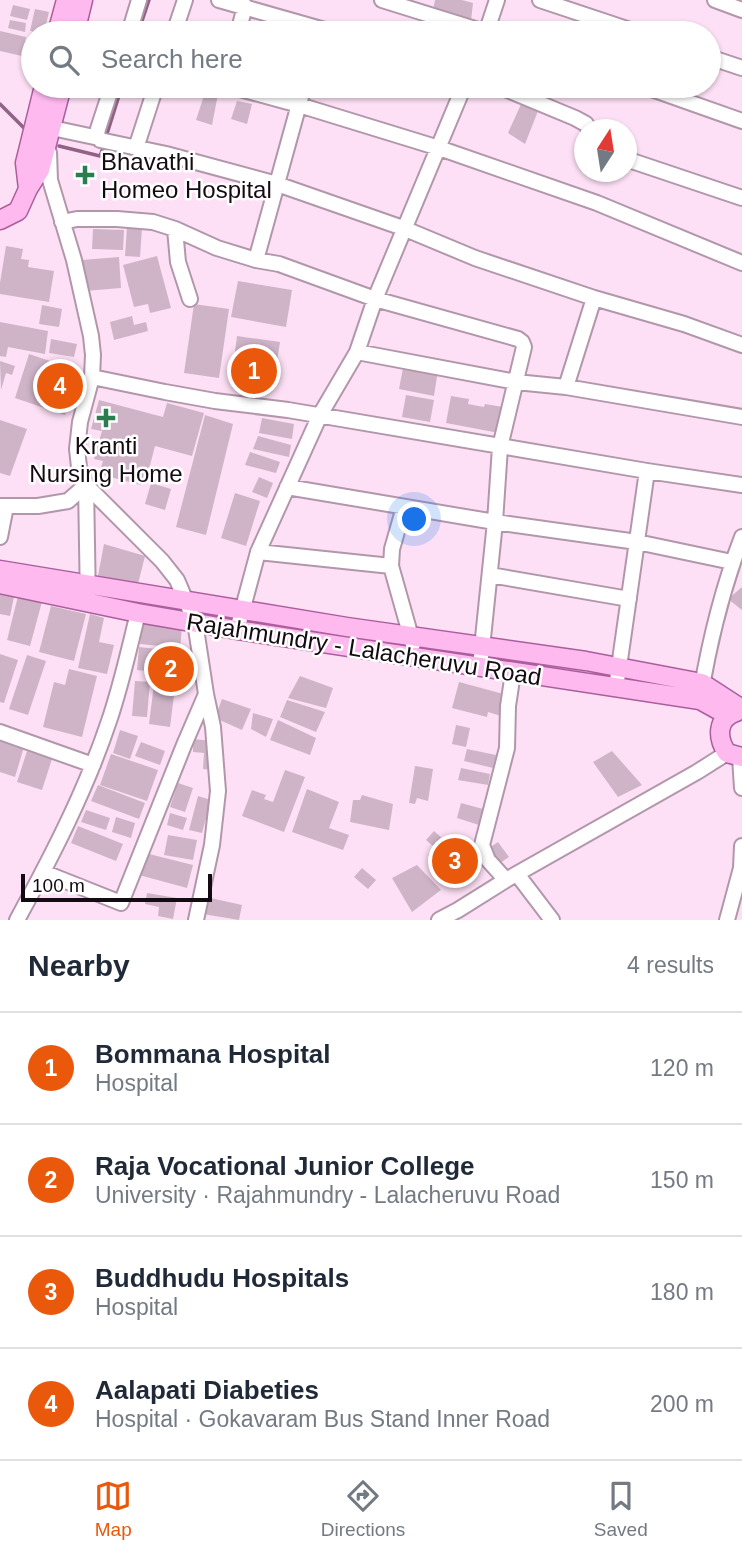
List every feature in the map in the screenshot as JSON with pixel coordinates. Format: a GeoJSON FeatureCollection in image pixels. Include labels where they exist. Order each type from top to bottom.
{"type":"FeatureCollection","features":[{"type":"Feature","properties":{"kind":"main road"},"geometry":{"type":"LineString","coordinates":[[60,21],[66,0]]}},
{"type":"Feature","properties":{"kind":"main road"},"geometry":{"type":"LineString","coordinates":[[78,21],[83,0]]}},
{"type":"Feature","properties":{"kind":"main road"},"geometry":{"type":"LineString","coordinates":[[28,190],[25,163],[41,98]]}},
{"type":"Feature","properties":{"kind":"main road"},"geometry":{"type":"LineString","coordinates":[[0,220],[18,211],[40,170],[59,98]]}},
{"type":"Feature","properties":{"kind":"main road"},"geometry":{"type":"LineString","coordinates":[[0,570],[88,594],[186,601],[586,660],[619,667],[701,692]]}},
{"type":"Feature","properties":{"kind":"main road","name":"Rajahmundry - Lalacheruvu Road"},"geometry":{"type":"LineString","coordinates":[[0,584],[88,594],[138,613],[513,673],[616,688],[701,692],[737,712],[719,732],[720,741],[736,755]]}},
{"type":"Feature","properties":{"kind":"street"},"geometry":{"type":"LineString","coordinates":[[133,21],[139,0]]}},
{"type":"Feature","properties":{"kind":"street"},"geometry":{"type":"LineString","coordinates":[[178,21],[185,0]]}},
{"type":"Feature","properties":{"kind":"street"},"geometry":{"type":"LineString","coordinates":[[219,0],[289,21]]}},
{"type":"Feature","properties":{"kind":"street"},"geometry":{"type":"LineString","coordinates":[[382,0],[449,21]]}},
{"type":"Feature","properties":{"kind":"street"},"geometry":{"type":"LineString","coordinates":[[491,21],[497,0]]}},
{"type":"Feature","properties":{"kind":"street"},"geometry":{"type":"LineString","coordinates":[[541,0],[603,21]]}},
{"type":"Feature","properties":{"kind":"street"},"geometry":{"type":"LineString","coordinates":[[715,0],[742,10]]}},
{"type":"Feature","properties":{"kind":"street"},"geometry":{"type":"LineString","coordinates":[[241,21],[245,6]]}},
{"type":"Feature","properties":{"kind":"street"},"geometry":{"type":"LineString","coordinates":[[721,61],[742,68]]}},
{"type":"Feature","properties":{"kind":"street"},"geometry":{"type":"LineString","coordinates":[[99,138],[98,129],[108,98]]}},
{"type":"Feature","properties":{"kind":"street"},"geometry":{"type":"LineString","coordinates":[[136,148],[152,98]]}},
{"type":"Feature","properties":{"kind":"street"},"geometry":{"type":"LineString","coordinates":[[273,98],[439,149],[616,210],[742,262]]}},
{"type":"Feature","properties":{"kind":"street"},"geometry":{"type":"LineString","coordinates":[[256,260],[301,98]]}},
{"type":"Feature","properties":{"kind":"street"},"geometry":{"type":"LineString","coordinates":[[237,630],[258,552],[320,415],[357,352],[403,228],[459,98]]}},
{"type":"Feature","properties":{"kind":"street"},"geometry":{"type":"LineString","coordinates":[[527,98],[577,119]]}},
{"type":"Feature","properties":{"kind":"street"},"geometry":{"type":"LineString","coordinates":[[677,98],[742,121]]}},
{"type":"Feature","properties":{"kind":"street"},"geometry":{"type":"LineString","coordinates":[[88,594],[86,485],[79,467],[77,449],[80,422],[92,377],[93,355],[74,260],[50,180],[50,133],[99,138],[277,184],[403,228],[475,258],[742,345]]}},
{"type":"Feature","properties":{"kind":"street"},"geometry":{"type":"LineString","coordinates":[[637,163],[742,198]]}},
{"type":"Feature","properties":{"kind":"street"},"geometry":{"type":"LineString","coordinates":[[62,222],[77,219],[153,222],[218,248],[279,264],[375,299],[522,342],[524,347],[500,447],[480,667]]}},
{"type":"Feature","properties":{"kind":"street"},"geometry":{"type":"LineString","coordinates":[[175,229],[178,262],[190,299]]}},
{"type":"Feature","properties":{"kind":"street"},"geometry":{"type":"LineString","coordinates":[[566,387],[594,298]]}},
{"type":"Feature","properties":{"kind":"street"},"geometry":{"type":"LineString","coordinates":[[357,352],[516,382],[566,387],[742,417]]}},
{"type":"Feature","properties":{"kind":"street"},"geometry":{"type":"LineString","coordinates":[[92,377],[215,401],[320,415],[500,447],[742,485]]}},
{"type":"Feature","properties":{"kind":"street"},"geometry":{"type":"LineString","coordinates":[[616,688],[647,471]]}},
{"type":"Feature","properties":{"kind":"street"},"geometry":{"type":"LineString","coordinates":[[0,537],[3,506],[38,506],[68,501],[86,485]]}},
{"type":"Feature","properties":{"kind":"street"},"geometry":{"type":"LineString","coordinates":[[86,485],[162,561],[177,580],[195,622],[213,727],[218,791],[212,845],[196,920]]}},
{"type":"Feature","properties":{"kind":"street"},"geometry":{"type":"LineString","coordinates":[[287,487],[495,522],[637,542],[732,562]]}},
{"type":"Feature","properties":{"kind":"street"},"geometry":{"type":"LineString","coordinates":[[404,507],[392,550],[391,566],[416,658]]}},
{"type":"Feature","properties":{"kind":"street"},"geometry":{"type":"LineString","coordinates":[[701,692],[711,636],[742,537]]}},
{"type":"Feature","properties":{"kind":"street"},"geometry":{"type":"LineString","coordinates":[[258,552],[391,566]]}},
{"type":"Feature","properties":{"kind":"street"},"geometry":{"type":"LineString","coordinates":[[490,575],[629,599]]}},
{"type":"Feature","properties":{"kind":"street"},"geometry":{"type":"LineString","coordinates":[[17,920],[43,872],[93,765],[121,680],[138,613]]}},
{"type":"Feature","properties":{"kind":"street"},"geometry":{"type":"LineString","coordinates":[[513,673],[508,706],[507,748],[482,845],[488,860],[512,877],[552,920]]}},
{"type":"Feature","properties":{"kind":"street"},"geometry":{"type":"LineString","coordinates":[[43,872],[121,903],[206,694]]}},
{"type":"Feature","properties":{"kind":"street"},"geometry":{"type":"LineString","coordinates":[[0,732],[93,765]]}},
{"type":"Feature","properties":{"kind":"street"},"geometry":{"type":"LineString","coordinates":[[439,920],[462,915],[512,877],[697,772],[736,755],[742,789]]}},
{"type":"Feature","properties":{"kind":"street"},"geometry":{"type":"LineString","coordinates":[[727,920],[741,868],[742,846]]}},
{"type":"Feature","properties":{"kind":"building"},"geometry":{"type":"Polygon","coordinates":[[[435,0],[462,0],[473,3],[471,21],[433,10],[435,0]]]}},
{"type":"Feature","properties":{"kind":"building"},"geometry":{"type":"Polygon","coordinates":[[[13,5],[30,9],[27,20],[10,16],[13,5]]]}},
{"type":"Feature","properties":{"kind":"building"},"geometry":{"type":"Polygon","coordinates":[[[35,9],[49,12],[47,21],[32,21],[35,9]]]}},
{"type":"Feature","properties":{"kind":"building"},"geometry":{"type":"Polygon","coordinates":[[[10,20],[21,22],[21,31],[8,28],[10,20]]]}},
{"type":"Feature","properties":{"kind":"building"},"geometry":{"type":"Polygon","coordinates":[[[0,31],[21,36],[21,56],[0,51],[0,31]]]}},
{"type":"Feature","properties":{"kind":"building"},"geometry":{"type":"Polygon","coordinates":[[[203,98],[217,98],[212,125],[196,120],[203,98]]]}},
{"type":"Feature","properties":{"kind":"building"},"geometry":{"type":"Polygon","coordinates":[[[237,101],[252,104],[247,124],[231,119],[237,101]]]}},
{"type":"Feature","properties":{"kind":"building"},"geometry":{"type":"Polygon","coordinates":[[[522,102],[538,111],[525,144],[508,133],[522,102]]]}},
{"type":"Feature","properties":{"kind":"building"},"geometry":{"type":"Polygon","coordinates":[[[127,227],[142,228],[140,257],[125,256],[127,227]]]}},
{"type":"Feature","properties":{"kind":"building"},"geometry":{"type":"Polygon","coordinates":[[[93,229],[124,230],[123,250],[92,249],[93,229]]]}},
{"type":"Feature","properties":{"kind":"building"},"geometry":{"type":"Polygon","coordinates":[[[6,246],[23,249],[21,259],[29,260],[28,267],[54,271],[49,302],[0,294],[6,246]]]}},
{"type":"Feature","properties":{"kind":"building"},"geometry":{"type":"Polygon","coordinates":[[[157,256],[171,308],[150,313],[148,304],[134,307],[123,265],[157,256]]]}},
{"type":"Feature","properties":{"kind":"building"},"geometry":{"type":"Polygon","coordinates":[[[119,257],[121,288],[85,291],[82,260],[119,257]]]}},
{"type":"Feature","properties":{"kind":"building"},"geometry":{"type":"Polygon","coordinates":[[[238,281],[292,290],[286,327],[231,317],[238,281]]]}},
{"type":"Feature","properties":{"kind":"building"},"geometry":{"type":"Polygon","coordinates":[[[194,304],[229,309],[219,378],[184,373],[194,304]]]}},
{"type":"Feature","properties":{"kind":"building"},"geometry":{"type":"Polygon","coordinates":[[[42,305],[62,309],[59,327],[39,324],[42,305]]]}},
{"type":"Feature","properties":{"kind":"building"},"geometry":{"type":"Polygon","coordinates":[[[132,316],[134,325],[146,322],[148,331],[114,340],[110,322],[132,316]]]}},
{"type":"Feature","properties":{"kind":"building"},"geometry":{"type":"Polygon","coordinates":[[[0,322],[48,331],[45,354],[8,347],[6,357],[0,356],[0,322]]]}},
{"type":"Feature","properties":{"kind":"building"},"geometry":{"type":"Polygon","coordinates":[[[237,336],[280,342],[273,388],[231,382],[237,336]]]}},
{"type":"Feature","properties":{"kind":"building"},"geometry":{"type":"Polygon","coordinates":[[[51,339],[77,344],[74,357],[49,353],[51,339]]]}},
{"type":"Feature","properties":{"kind":"building"},"geometry":{"type":"Polygon","coordinates":[[[29,354],[80,371],[65,415],[15,398],[29,354]]]}},
{"type":"Feature","properties":{"kind":"building"},"geometry":{"type":"Polygon","coordinates":[[[0,361],[15,366],[12,375],[6,373],[1,390],[0,361]]]}},
{"type":"Feature","properties":{"kind":"building"},"geometry":{"type":"Polygon","coordinates":[[[404,363],[438,370],[434,396],[399,389],[404,363]]]}},
{"type":"Feature","properties":{"kind":"building"},"geometry":{"type":"Polygon","coordinates":[[[406,395],[434,400],[430,422],[402,417],[406,395]]]}},
{"type":"Feature","properties":{"kind":"building"},"geometry":{"type":"Polygon","coordinates":[[[451,396],[469,399],[468,404],[503,407],[499,433],[446,423],[451,396]]]}},
{"type":"Feature","properties":{"kind":"building"},"geometry":{"type":"Polygon","coordinates":[[[99,400],[163,417],[167,403],[204,413],[192,456],[155,446],[148,473],[145,472],[141,485],[99,474],[103,461],[94,459],[102,431],[91,429],[99,400]]]}},
{"type":"Feature","properties":{"kind":"building"},"geometry":{"type":"Polygon","coordinates":[[[205,415],[233,424],[206,535],[176,527],[205,415]]]}},
{"type":"Feature","properties":{"kind":"building"},"geometry":{"type":"Polygon","coordinates":[[[262,418],[294,424],[292,439],[259,433],[262,418]]]}},
{"type":"Feature","properties":{"kind":"building"},"geometry":{"type":"Polygon","coordinates":[[[0,420],[27,429],[10,476],[0,473],[0,420]]]}},
{"type":"Feature","properties":{"kind":"building"},"geometry":{"type":"Polygon","coordinates":[[[258,436],[291,445],[289,457],[253,449],[258,436]]]}},
{"type":"Feature","properties":{"kind":"building"},"geometry":{"type":"Polygon","coordinates":[[[250,452],[280,462],[276,473],[245,465],[250,452]]]}},
{"type":"Feature","properties":{"kind":"building"},"geometry":{"type":"Polygon","coordinates":[[[259,477],[273,483],[267,498],[252,492],[259,477]]]}},
{"type":"Feature","properties":{"kind":"building"},"geometry":{"type":"Polygon","coordinates":[[[151,483],[171,489],[165,510],[145,504],[151,483]]]}},
{"type":"Feature","properties":{"kind":"building"},"geometry":{"type":"Polygon","coordinates":[[[235,493],[260,501],[246,546],[221,538],[235,493]]]}},
{"type":"Feature","properties":{"kind":"building"},"geometry":{"type":"Polygon","coordinates":[[[104,544],[145,556],[137,588],[97,581],[104,544]]]}},
{"type":"Feature","properties":{"kind":"building"},"geometry":{"type":"Polygon","coordinates":[[[742,587],[742,610],[728,599],[742,587]]]}},
{"type":"Feature","properties":{"kind":"building"},"geometry":{"type":"Polygon","coordinates":[[[0,589],[15,592],[10,616],[0,614],[0,589]]]}},
{"type":"Feature","properties":{"kind":"building"},"geometry":{"type":"Polygon","coordinates":[[[19,592],[43,598],[30,646],[7,640],[19,592]]]}},
{"type":"Feature","properties":{"kind":"building"},"geometry":{"type":"Polygon","coordinates":[[[51,606],[86,614],[74,661],[39,652],[51,606]]]}},
{"type":"Feature","properties":{"kind":"building"},"geometry":{"type":"Polygon","coordinates":[[[90,614],[104,618],[99,642],[114,645],[107,674],[78,668],[90,614]]]}},
{"type":"Feature","properties":{"kind":"building"},"geometry":{"type":"Polygon","coordinates":[[[142,624],[182,628],[180,648],[140,644],[142,624]]]}},
{"type":"Feature","properties":{"kind":"building"},"geometry":{"type":"Polygon","coordinates":[[[139,647],[184,652],[181,675],[137,670],[139,647]]]}},
{"type":"Feature","properties":{"kind":"building"},"geometry":{"type":"Polygon","coordinates":[[[0,654],[18,660],[4,703],[0,702],[0,654]]]}},
{"type":"Feature","properties":{"kind":"building"},"geometry":{"type":"Polygon","coordinates":[[[27,655],[46,661],[28,715],[9,709],[27,655]]]}},
{"type":"Feature","properties":{"kind":"building"},"geometry":{"type":"Polygon","coordinates":[[[69,669],[97,676],[82,737],[43,727],[54,682],[65,685],[69,669]]]}},
{"type":"Feature","properties":{"kind":"building"},"geometry":{"type":"Polygon","coordinates":[[[300,676],[333,688],[326,708],[288,698],[300,676]]]}},
{"type":"Feature","properties":{"kind":"building"},"geometry":{"type":"Polygon","coordinates":[[[135,681],[150,682],[147,717],[132,716],[135,681]]]}},
{"type":"Feature","properties":{"kind":"building"},"geometry":{"type":"Polygon","coordinates":[[[459,682],[507,695],[501,716],[488,712],[487,717],[452,708],[459,682]]]}},
{"type":"Feature","properties":{"kind":"building"},"geometry":{"type":"Polygon","coordinates":[[[154,684],[175,687],[170,727],[149,724],[154,684]]]}},
{"type":"Feature","properties":{"kind":"building"},"geometry":{"type":"Polygon","coordinates":[[[222,699],[251,709],[242,730],[215,718],[222,699]]]}},
{"type":"Feature","properties":{"kind":"building"},"geometry":{"type":"Polygon","coordinates":[[[287,700],[325,712],[316,732],[280,717],[287,700]]]}},
{"type":"Feature","properties":{"kind":"building"},"geometry":{"type":"Polygon","coordinates":[[[253,713],[273,719],[266,737],[251,729],[253,713]]]}},
{"type":"Feature","properties":{"kind":"building"},"geometry":{"type":"Polygon","coordinates":[[[278,720],[316,738],[310,755],[270,740],[278,720]]]}},
{"type":"Feature","properties":{"kind":"building"},"geometry":{"type":"Polygon","coordinates":[[[456,725],[470,728],[466,747],[452,744],[456,725]]]}},
{"type":"Feature","properties":{"kind":"building"},"geometry":{"type":"Polygon","coordinates":[[[120,730],[138,736],[130,759],[113,753],[120,730]]]}},
{"type":"Feature","properties":{"kind":"building"},"geometry":{"type":"Polygon","coordinates":[[[193,739],[213,741],[211,770],[203,769],[204,753],[193,752],[193,739]]]}},
{"type":"Feature","properties":{"kind":"building"},"geometry":{"type":"Polygon","coordinates":[[[0,740],[24,747],[15,777],[0,772],[0,740]]]}},
{"type":"Feature","properties":{"kind":"building"},"geometry":{"type":"Polygon","coordinates":[[[141,742],[165,751],[160,765],[135,756],[141,742]]]}},
{"type":"Feature","properties":{"kind":"building"},"geometry":{"type":"Polygon","coordinates":[[[467,749],[496,755],[493,768],[464,761],[467,749]]]}},
{"type":"Feature","properties":{"kind":"building"},"geometry":{"type":"Polygon","coordinates":[[[27,751],[52,759],[42,790],[17,782],[27,751]]]}},
{"type":"Feature","properties":{"kind":"building"},"geometry":{"type":"Polygon","coordinates":[[[612,751],[642,785],[618,797],[593,762],[612,751]]]}},
{"type":"Feature","properties":{"kind":"building"},"geometry":{"type":"Polygon","coordinates":[[[111,754],[158,770],[147,801],[100,785],[111,754]]]}},
{"type":"Feature","properties":{"kind":"building"},"geometry":{"type":"Polygon","coordinates":[[[415,766],[433,769],[428,801],[417,798],[415,804],[409,803],[415,766]]]}},
{"type":"Feature","properties":{"kind":"building"},"geometry":{"type":"Polygon","coordinates":[[[461,768],[490,774],[488,785],[458,780],[461,768]]]}},
{"type":"Feature","properties":{"kind":"building"},"geometry":{"type":"Polygon","coordinates":[[[285,770],[305,777],[284,832],[242,816],[252,790],[266,795],[264,799],[273,802],[285,770]]]}},
{"type":"Feature","properties":{"kind":"building"},"geometry":{"type":"Polygon","coordinates":[[[178,783],[193,788],[185,812],[170,807],[178,783]]]}},
{"type":"Feature","properties":{"kind":"building"},"geometry":{"type":"Polygon","coordinates":[[[98,785],[145,803],[139,819],[91,801],[98,785]]]}},
{"type":"Feature","properties":{"kind":"building"},"geometry":{"type":"Polygon","coordinates":[[[307,789],[339,802],[329,828],[349,835],[343,850],[292,832],[307,789]]]}},
{"type":"Feature","properties":{"kind":"building"},"geometry":{"type":"Polygon","coordinates":[[[362,795],[393,804],[389,830],[350,822],[353,800],[360,800],[362,795]]]}},
{"type":"Feature","properties":{"kind":"building"},"geometry":{"type":"Polygon","coordinates":[[[198,796],[211,800],[202,833],[189,830],[198,796]]]}},
{"type":"Feature","properties":{"kind":"building"},"geometry":{"type":"Polygon","coordinates":[[[461,803],[483,809],[479,825],[457,818],[461,803]]]}},
{"type":"Feature","properties":{"kind":"building"},"geometry":{"type":"Polygon","coordinates":[[[86,810],[110,818],[106,830],[81,822],[86,810]]]}},
{"type":"Feature","properties":{"kind":"building"},"geometry":{"type":"Polygon","coordinates":[[[170,813],[187,818],[183,830],[167,825],[170,813]]]}},
{"type":"Feature","properties":{"kind":"building"},"geometry":{"type":"Polygon","coordinates":[[[116,817],[135,823],[131,838],[112,832],[116,817]]]}},
{"type":"Feature","properties":{"kind":"building"},"geometry":{"type":"Polygon","coordinates":[[[78,826],[123,844],[116,861],[71,843],[78,826]]]}},
{"type":"Feature","properties":{"kind":"building"},"geometry":{"type":"Polygon","coordinates":[[[434,831],[475,867],[460,883],[428,855],[434,847],[426,840],[434,831]]]}},
{"type":"Feature","properties":{"kind":"building"},"geometry":{"type":"Polygon","coordinates":[[[168,835],[197,840],[193,860],[164,855],[168,835]]]}},
{"type":"Feature","properties":{"kind":"building"},"geometry":{"type":"Polygon","coordinates":[[[498,842],[509,857],[500,863],[489,848],[498,842]]]}},
{"type":"Feature","properties":{"kind":"building"},"geometry":{"type":"Polygon","coordinates":[[[145,853],[193,865],[187,888],[139,875],[145,853]]]}},
{"type":"Feature","properties":{"kind":"building"},"geometry":{"type":"Polygon","coordinates":[[[417,865],[441,890],[412,912],[392,878],[417,865]]]}},
{"type":"Feature","properties":{"kind":"building"},"geometry":{"type":"Polygon","coordinates":[[[362,868],[376,880],[368,889],[354,877],[362,868]]]}},
{"type":"Feature","properties":{"kind":"building"},"geometry":{"type":"Polygon","coordinates":[[[147,893],[177,898],[173,919],[158,916],[159,907],[145,904],[147,893]]]}},
{"type":"Feature","properties":{"kind":"building"},"geometry":{"type":"Polygon","coordinates":[[[206,897],[242,905],[239,920],[203,914],[206,897]]]}},
{"type":"Feature","properties":{"kind":"waterway"},"geometry":{"type":"LineString","coordinates":[[142,21],[149,0]]}},
{"type":"Feature","properties":{"kind":"waterway"},"geometry":{"type":"LineString","coordinates":[[106,137],[118,98]]}},
{"type":"Feature","properties":{"kind":"waterway"},"geometry":{"type":"LineString","coordinates":[[0,104],[27,131]]}},
{"type":"Feature","properties":{"kind":"waterway"},"geometry":{"type":"LineString","coordinates":[[59,146],[100,156],[104,145]]}},
{"type":"Feature","properties":{"kind":"place","name":"Bhavathi Homeo Hospital"},"geometry":{"type":"Point","coordinates":[85,175]}},
{"type":"Feature","properties":{"kind":"place","name":"Bommana Hospital"},"geometry":{"type":"Point","coordinates":[254,371]}},
{"type":"Feature","properties":{"kind":"place","name":"Aalapati Diabeties"},"geometry":{"type":"Point","coordinates":[60,386]}},
{"type":"Feature","properties":{"kind":"place","name":"Kranti Nursing Home"},"geometry":{"type":"Point","coordinates":[106,418]}},
{"type":"Feature","properties":{"kind":"place","name":"Raja Vocational Junior College"},"geometry":{"type":"Point","coordinates":[171,669]}},
{"type":"Feature","properties":{"kind":"place","name":"Buddhudu Hospitals"},"geometry":{"type":"Point","coordinates":[455,861]}}]}
